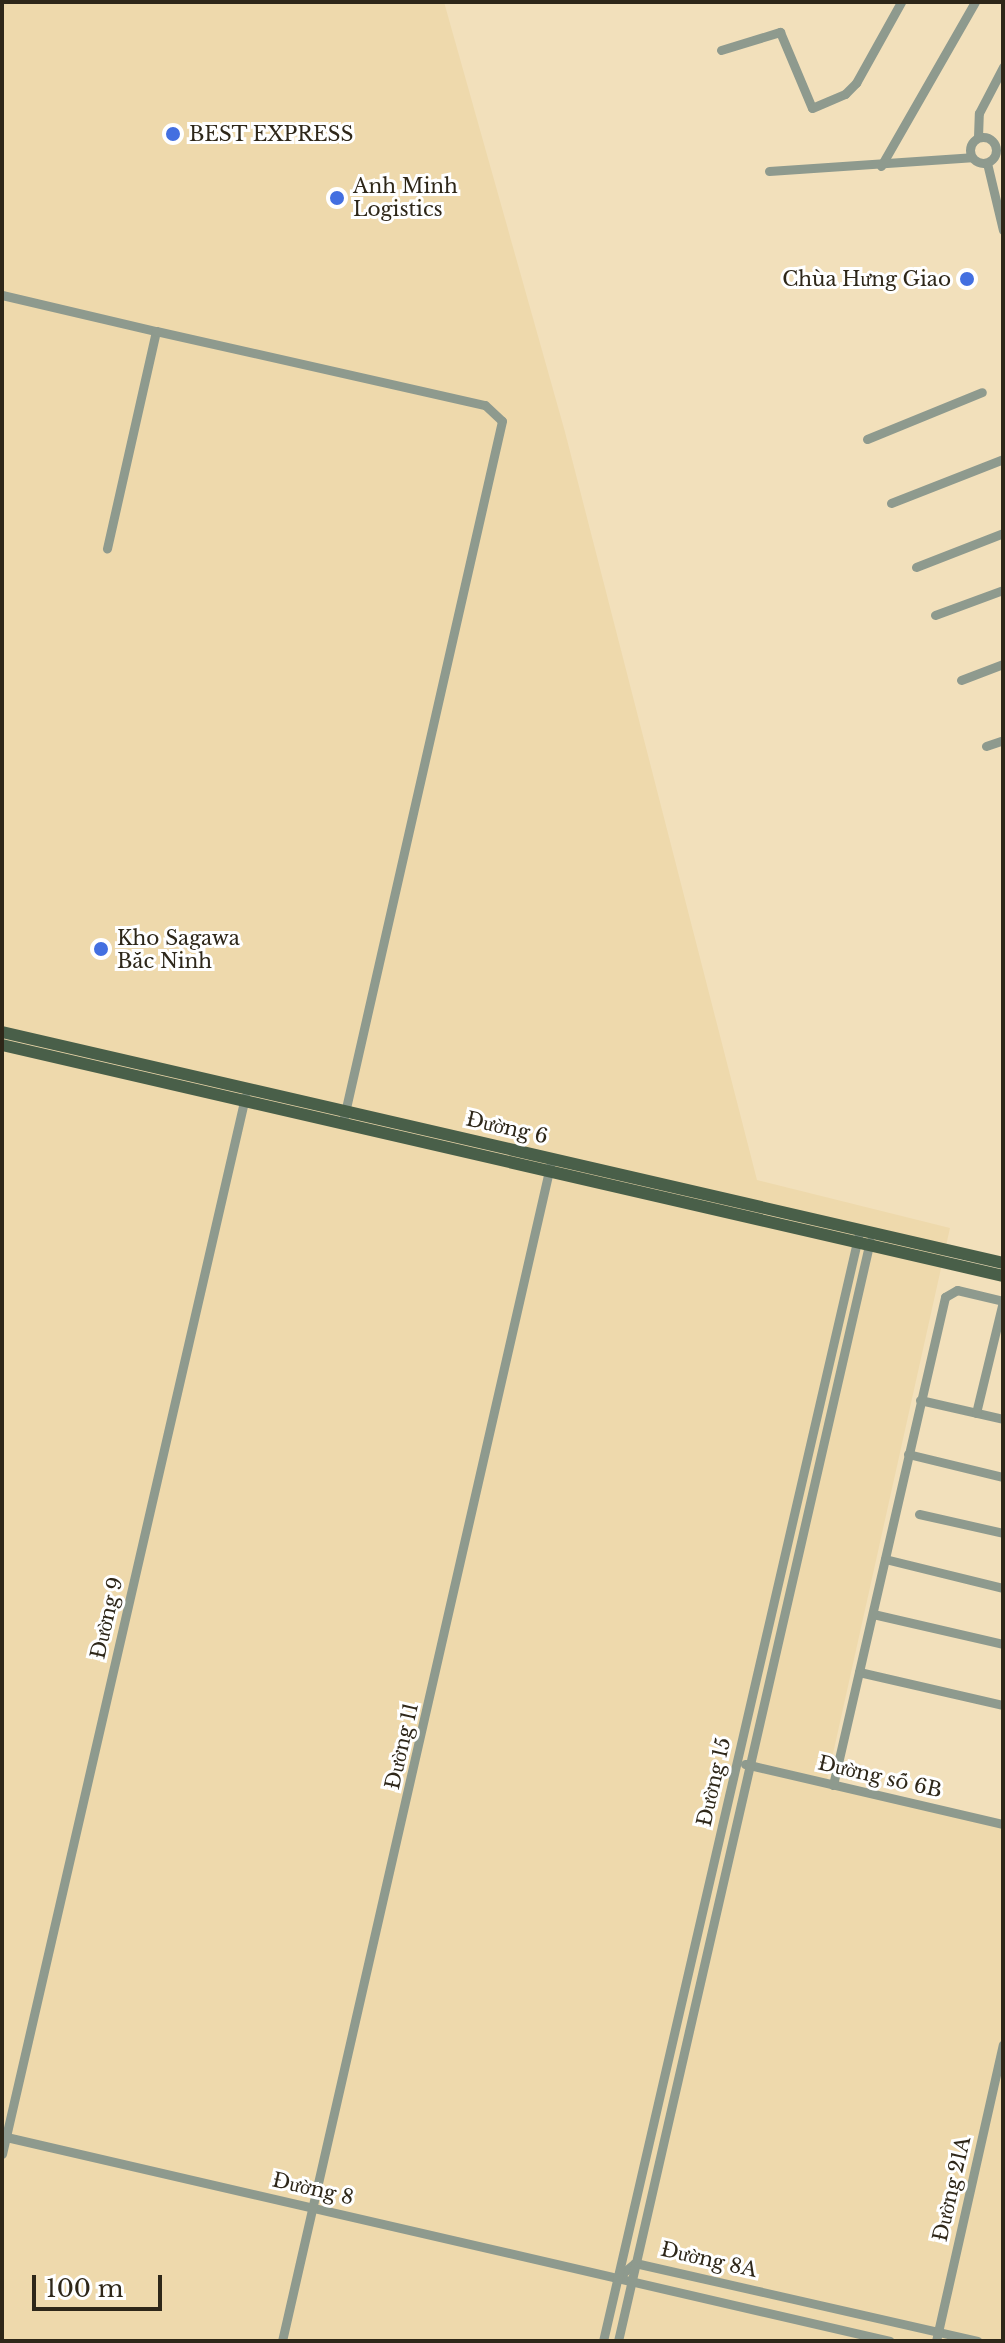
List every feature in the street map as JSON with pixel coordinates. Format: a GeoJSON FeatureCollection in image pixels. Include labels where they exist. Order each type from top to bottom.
{"type":"FeatureCollection","features":[{"type":"Feature","properties":{"kind":"main road","name":"Đường 6"},"geometry":{"type":"LineString","coordinates":[[2,1032],[345,1111],[551,1164],[864,1238],[1003,1276]]}},
{"type":"Feature","properties":{"kind":"main road","name":"Đường 6"},"geometry":{"type":"LineString","coordinates":[[2,1045],[342,1125],[551,1164]]}},
{"type":"Feature","properties":{"kind":"main road","name":"Đường 6"},"geometry":{"type":"LineString","coordinates":[[864,1238],[1003,1263]]}},
{"type":"Feature","properties":{"kind":"street"},"geometry":{"type":"LineString","coordinates":[[721,50],[780,32],[812,108],[839,97],[856,83],[901,2]]}},
{"type":"Feature","properties":{"kind":"street"},"geometry":{"type":"LineString","coordinates":[[881,166],[975,2]]}},
{"type":"Feature","properties":{"kind":"street"},"geometry":{"type":"LineString","coordinates":[[972,157],[971,145],[978,137],[979,113],[1003,68]]}},
{"type":"Feature","properties":{"kind":"street"},"geometry":{"type":"LineString","coordinates":[[978,137],[987,137],[999,146],[994,161],[1003,230]]}},
{"type":"Feature","properties":{"kind":"street"},"geometry":{"type":"LineString","coordinates":[[769,171],[881,166],[972,157],[994,161]]}},
{"type":"Feature","properties":{"kind":"street"},"geometry":{"type":"LineString","coordinates":[[2,295],[485,405],[502,421],[342,1125]]}},
{"type":"Feature","properties":{"kind":"street"},"geometry":{"type":"LineString","coordinates":[[107,549],[156,331]]}},
{"type":"Feature","properties":{"kind":"street"},"geometry":{"type":"LineString","coordinates":[[867,439],[982,392]]}},
{"type":"Feature","properties":{"kind":"street"},"geometry":{"type":"LineString","coordinates":[[891,503],[1003,459]]}},
{"type":"Feature","properties":{"kind":"street"},"geometry":{"type":"LineString","coordinates":[[916,567],[1003,533]]}},
{"type":"Feature","properties":{"kind":"street"},"geometry":{"type":"LineString","coordinates":[[935,615],[1003,590]]}},
{"type":"Feature","properties":{"kind":"street"},"geometry":{"type":"LineString","coordinates":[[961,680],[1003,664]]}},
{"type":"Feature","properties":{"kind":"street"},"geometry":{"type":"LineString","coordinates":[[986,746],[1003,740]]}},
{"type":"Feature","properties":{"kind":"street","name":"Đường 9"},"geometry":{"type":"LineString","coordinates":[[2,2154],[247,1089]]}},
{"type":"Feature","properties":{"kind":"street","name":"Đường 11"},"geometry":{"type":"LineString","coordinates":[[282,2341],[551,1164]]}},
{"type":"Feature","properties":{"kind":"street","name":"Đường 15"},"geometry":{"type":"LineString","coordinates":[[603,2341],[737,1763],[864,1238]]}},
{"type":"Feature","properties":{"kind":"street"},"geometry":{"type":"LineString","coordinates":[[833,1785],[947,1292],[1003,1301],[976,1413]]}},
{"type":"Feature","properties":{"kind":"street"},"geometry":{"type":"LineString","coordinates":[[920,1400],[1003,1419]]}},
{"type":"Feature","properties":{"kind":"street","name":"Đường 15"},"geometry":{"type":"LineString","coordinates":[[618,2341],[750,1765],[822,1420]]}},
{"type":"Feature","properties":{"kind":"street"},"geometry":{"type":"LineString","coordinates":[[908,1454],[1003,1477]]}},
{"type":"Feature","properties":{"kind":"street"},"geometry":{"type":"LineString","coordinates":[[919,1514],[1003,1533]]}},
{"type":"Feature","properties":{"kind":"street"},"geometry":{"type":"LineString","coordinates":[[885,1559],[1003,1588]]}},
{"type":"Feature","properties":{"kind":"street"},"geometry":{"type":"LineString","coordinates":[[873,1614],[1003,1644]]}},
{"type":"Feature","properties":{"kind":"street"},"geometry":{"type":"LineString","coordinates":[[859,1672],[1003,1705]]}},
{"type":"Feature","properties":{"kind":"street","name":"Đường số 6B"},"geometry":{"type":"LineString","coordinates":[[737,1763],[1003,1824]]}},
{"type":"Feature","properties":{"kind":"street","name":"Đường 21A"},"geometry":{"type":"LineString","coordinates":[[937,2337],[1003,2044]]}},
{"type":"Feature","properties":{"kind":"street","name":"Đường 8"},"geometry":{"type":"LineString","coordinates":[[4,2136],[617,2278]]}},
{"type":"Feature","properties":{"kind":"street","name":"Đường 8A"},"geometry":{"type":"LineString","coordinates":[[617,2278],[635,2263],[937,2337],[977,2341]]}},
{"type":"Feature","properties":{"kind":"street","name":"Đường 8A"},"geometry":{"type":"LineString","coordinates":[[617,2278],[890,2341]]}},
{"type":"Feature","properties":{"kind":"shaded area"},"geometry":{"type":"Polygon","coordinates":[[[2,2],[444,2],[565,432],[757,1180],[950,1228],[826,1785],[1003,1826],[1003,2341],[2,2341],[2,2]]]}},
{"type":"Feature","properties":{"kind":"place","name":"BEST EXPRESS"},"geometry":{"type":"Point","coordinates":[173,134]}},
{"type":"Feature","properties":{"kind":"place","name":"Anh Minh Logistics"},"geometry":{"type":"Point","coordinates":[337,198]}},
{"type":"Feature","properties":{"kind":"place","name":"Chùa Hưng Giao"},"geometry":{"type":"Point","coordinates":[967,279]}},
{"type":"Feature","properties":{"kind":"place","name":"Kho Sagawa Bắc Ninh"},"geometry":{"type":"Point","coordinates":[101,949]}}]}
